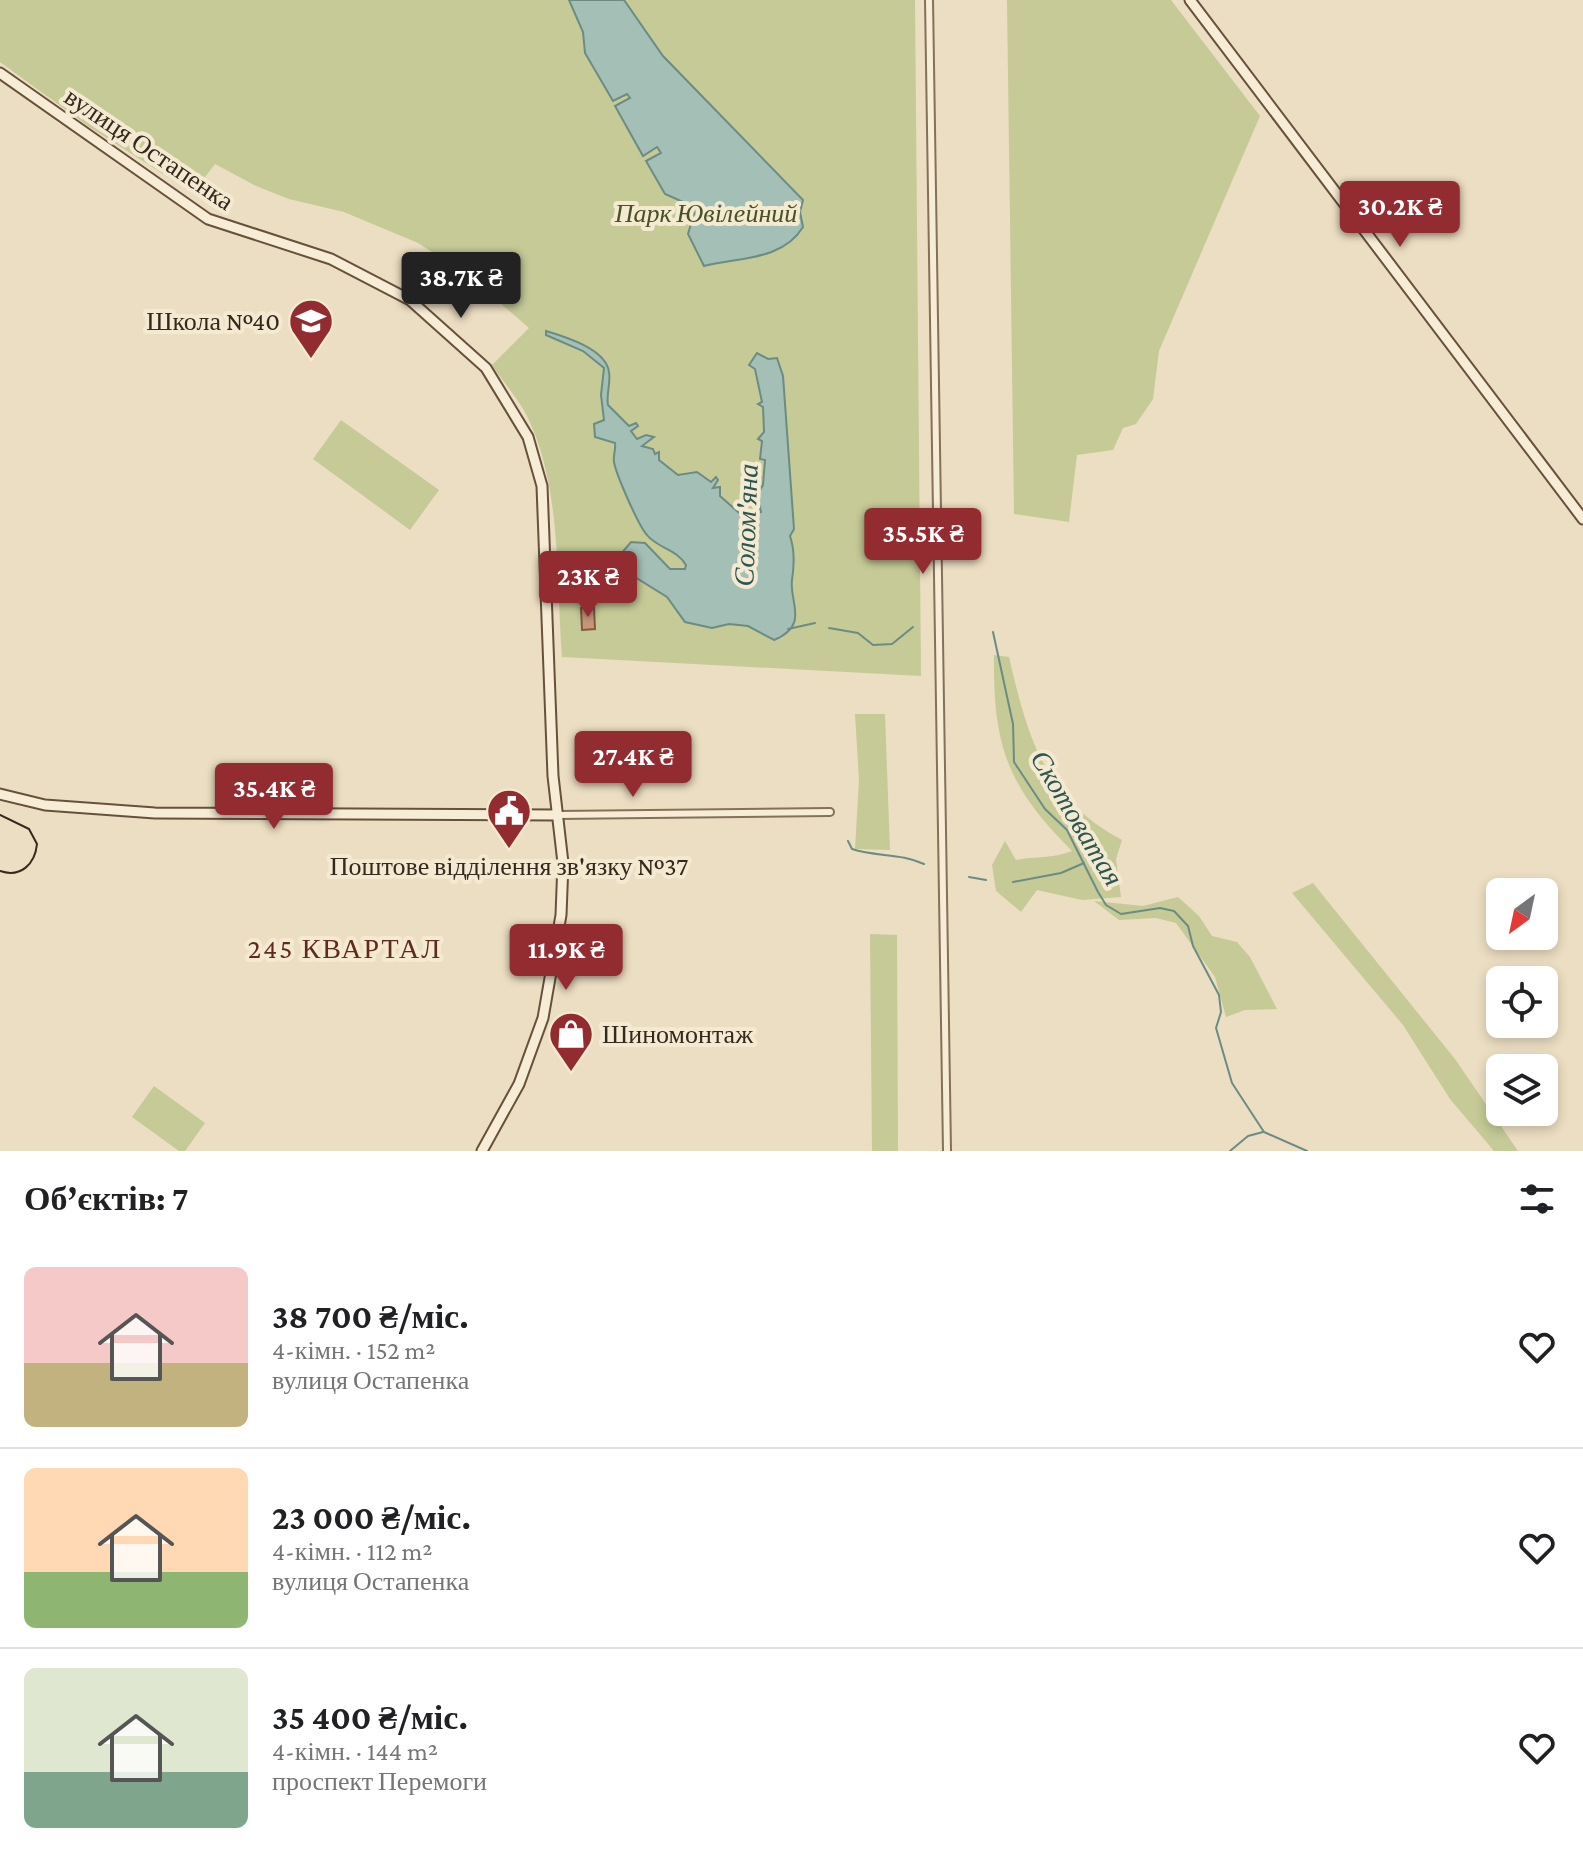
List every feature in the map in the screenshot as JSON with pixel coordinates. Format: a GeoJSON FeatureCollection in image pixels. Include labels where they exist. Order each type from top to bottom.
{"type":"FeatureCollection","features":[{"type":"Feature","properties":{"kind":"street"},"geometry":{"type":"LineString","coordinates":[[929,0],[947,1151]]}},
{"type":"Feature","properties":{"kind":"street"},"geometry":{"type":"LineString","coordinates":[[1190,0],[1583,519]]}},
{"type":"Feature","properties":{"kind":"street","name":"вулиця Остапенка"},"geometry":{"type":"LineString","coordinates":[[0,73],[208,219],[331,259],[388,286],[448,331],[501,387],[528,437],[542,486],[563,891],[548,996],[519,1084],[482,1151]]}},
{"type":"Feature","properties":{"kind":"street"},"geometry":{"type":"LineString","coordinates":[[0,794],[45,805],[155,813],[557,815],[830,812]]}},
{"type":"Feature","properties":{"kind":"green space","name":"Парк Ювілейний"},"geometry":{"type":"Polygon","coordinates":[[[0,0],[915,0],[921,676],[562,657],[555,534],[546,473],[527,416],[492,365],[529,328],[468,275],[418,243],[344,212],[289,199],[215,164],[193,193],[88,126],[0,62],[0,0]]]}},
{"type":"Feature","properties":{"kind":"green space"},"geometry":{"type":"Polygon","coordinates":[[[1007,0],[1171,0],[1260,116],[1159,351],[1153,399],[1136,424],[1123,428],[1113,450],[1077,455],[1069,522],[1014,514],[1007,0]]]}},
{"type":"Feature","properties":{"kind":"green space"},"geometry":{"type":"Polygon","coordinates":[[[341,420],[439,490],[410,530],[313,459],[341,420]]]}},
{"type":"Feature","properties":{"kind":"green space"},"geometry":{"type":"Polygon","coordinates":[[[994,655],[1009,657],[1033,739],[1057,785],[1074,805],[1122,840],[1116,859],[1121,897],[1082,900],[1037,890],[1021,912],[996,891],[992,865],[1005,841],[1016,860],[1072,851],[1032,806],[1008,763],[997,715],[994,655]]]}},
{"type":"Feature","properties":{"kind":"green space"},"geometry":{"type":"Polygon","coordinates":[[[855,714],[885,714],[890,850],[855,849],[859,780],[855,714]]]}},
{"type":"Feature","properties":{"kind":"green space"},"geometry":{"type":"Polygon","coordinates":[[[1313,883],[1455,1059],[1486,1104],[1486,1126],[1501,1126],[1518,1151],[1494,1151],[1450,1099],[1403,1025],[1292,893],[1313,883]]]}},
{"type":"Feature","properties":{"kind":"green space"},"geometry":{"type":"Polygon","coordinates":[[[1178,897],[1199,916],[1212,936],[1237,942],[1250,957],[1277,1009],[1245,1010],[1226,1017],[1215,977],[1176,923],[1156,918],[1119,920],[1094,901],[1143,906],[1178,897]]]}},
{"type":"Feature","properties":{"kind":"green space"},"geometry":{"type":"Polygon","coordinates":[[[870,934],[897,935],[898,1151],[872,1151],[870,934]]]}},
{"type":"Feature","properties":{"kind":"green space"},"geometry":{"type":"Polygon","coordinates":[[[154,1086],[205,1123],[185,1151],[179,1151],[132,1117],[154,1086]]]}},
{"type":"Feature","properties":{"kind":"water"},"geometry":{"type":"Polygon","coordinates":[[[569,0],[624,0],[663,56],[803,200],[800,212],[803,227],[794,238],[772,252],[704,266],[688,234],[694,214],[692,206],[665,194],[646,161],[661,153],[657,147],[643,156],[615,106],[630,98],[627,94],[613,101],[585,53],[583,32],[569,0]]]}},
{"type":"Feature","properties":{"kind":"water"},"geometry":{"type":"Polygon","coordinates":[[[546,331],[584,345],[601,357],[609,372],[608,405],[629,426],[636,423],[638,426],[631,431],[637,439],[646,435],[654,437],[642,446],[653,449],[655,454],[659,452],[659,460],[678,475],[697,472],[711,482],[716,477],[718,480],[713,488],[720,487],[720,496],[746,519],[761,512],[757,495],[763,485],[765,460],[760,459],[762,441],[758,439],[764,432],[763,407],[758,404],[762,402],[755,369],[749,365],[757,353],[768,359],[777,358],[783,376],[794,529],[790,536],[795,620],[785,634],[774,640],[748,626],[729,624],[712,628],[685,622],[667,597],[630,574],[619,556],[631,542],[645,543],[670,569],[685,569],[686,565],[678,555],[647,535],[633,511],[616,468],[615,443],[595,437],[594,424],[604,420],[601,395],[604,368],[583,351],[546,335],[546,331]]]}},
{"type":"Feature","properties":{"kind":"building"},"geometry":{"type":"Polygon","coordinates":[[[581,608],[594,608],[595,629],[582,630],[581,608]]]}},
{"type":"Feature","properties":{"kind":"waterway","name":"Солом'яна"},"geometry":{"type":"LineString","coordinates":[[788,629],[815,623]]}},
{"type":"Feature","properties":{"kind":"waterway","name":"Солом'яна"},"geometry":{"type":"LineString","coordinates":[[829,628],[858,633],[873,645],[892,644],[913,627]]}},
{"type":"Feature","properties":{"kind":"waterway","name":"Скотоватая"},"geometry":{"type":"LineString","coordinates":[[993,632],[1013,724],[1014,762],[1045,809],[1067,830],[1106,905],[1121,914],[1160,908],[1174,911],[1188,926],[1193,946],[1219,995],[1221,1012],[1216,1028],[1232,1083],[1264,1132],[1307,1151]]}},
{"type":"Feature","properties":{"kind":"waterway"},"geometry":{"type":"LineString","coordinates":[[848,841],[852,849],[924,864]]}},
{"type":"Feature","properties":{"kind":"waterway"},"geometry":{"type":"LineString","coordinates":[[1013,882],[1061,873],[1084,863]]}},
{"type":"Feature","properties":{"kind":"waterway"},"geometry":{"type":"LineString","coordinates":[[969,877],[986,880]]}},
{"type":"Feature","properties":{"kind":"waterway"},"geometry":{"type":"LineString","coordinates":[[1230,1151],[1248,1136],[1263,1132]]}},
{"type":"Feature","properties":{"kind":"tram line"},"geometry":{"type":"LineString","coordinates":[[0,815],[29,829],[37,844],[26,868],[14,873],[0,871]]}},
{"type":"Feature","properties":{"kind":"place","name":"Школа №40"},"geometry":{"type":"Point","coordinates":[311,360]}},
{"type":"Feature","properties":{"kind":"place","name":"Поштове відділення зв'язку №37"},"geometry":{"type":"Point","coordinates":[509,850]}},
{"type":"Feature","properties":{"kind":"place","name":"Шиномонтаж"},"geometry":{"type":"Point","coordinates":[571,1073]}},
{"type":"Feature","properties":{"kind":"district","name":"245 КВАРТАЛ"},"geometry":{"type":"Point","coordinates":[345,948]}}]}
